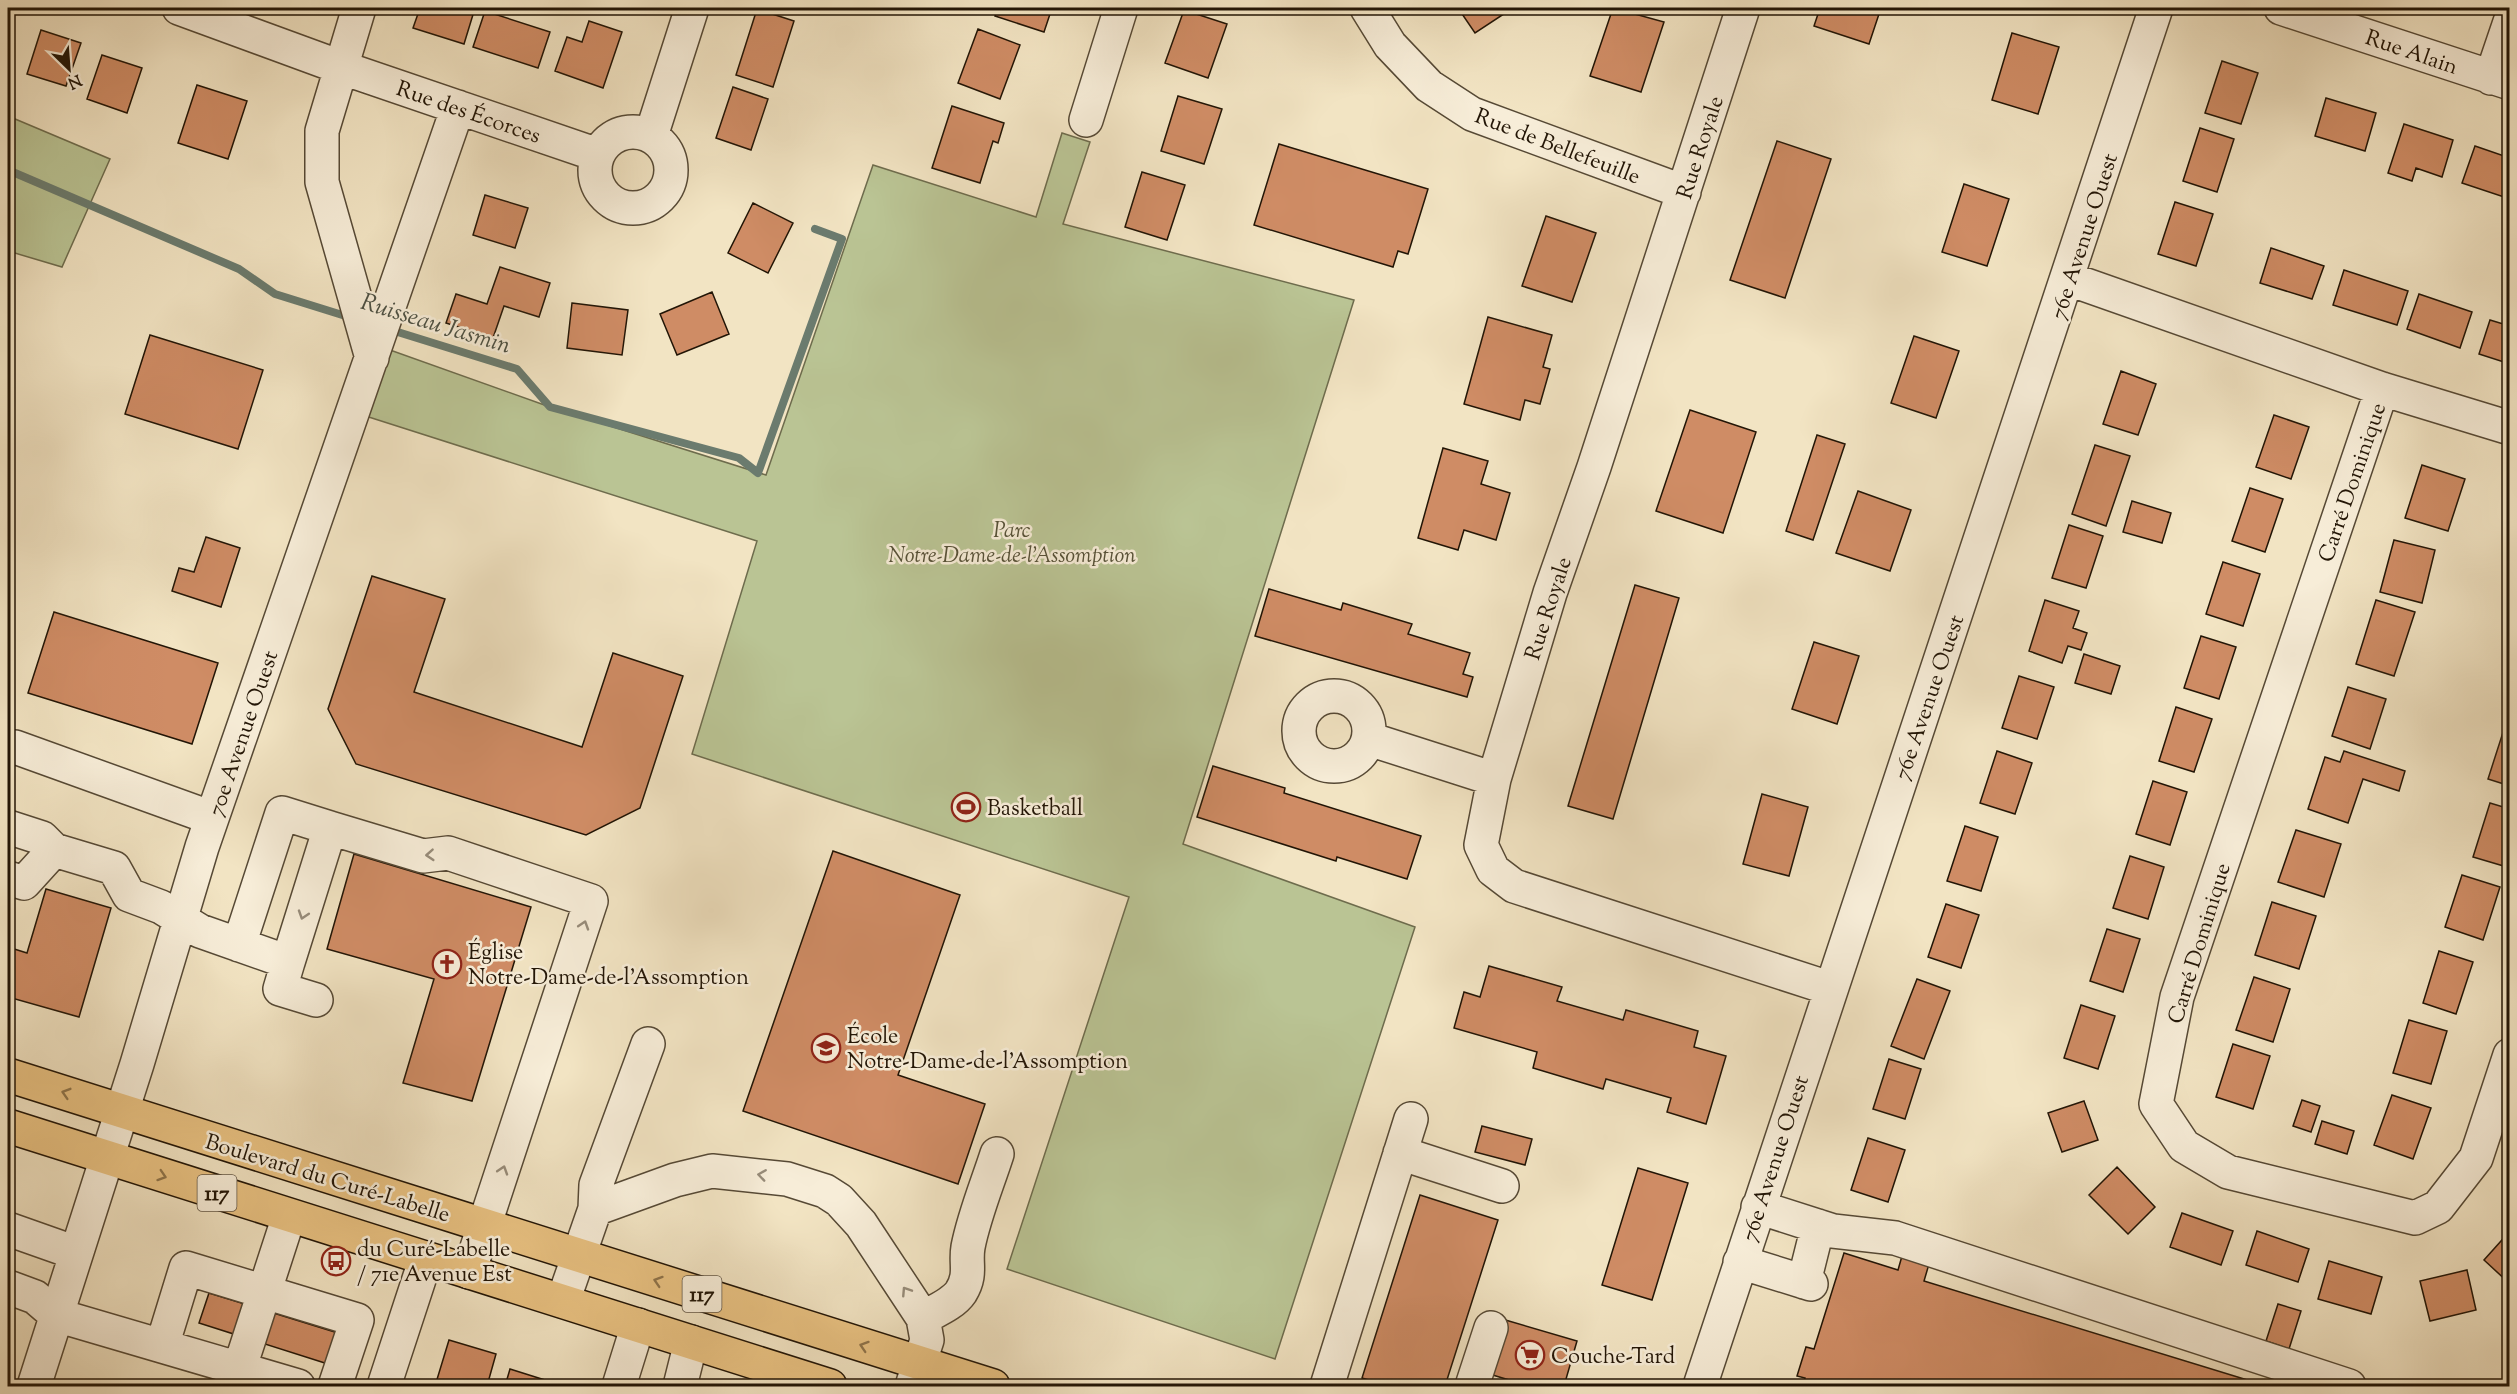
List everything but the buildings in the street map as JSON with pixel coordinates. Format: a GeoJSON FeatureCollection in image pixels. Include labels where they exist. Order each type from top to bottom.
{"type":"FeatureCollection","features":[{"type":"Feature","properties":{"kind":"main road","name":"Boulevard du Curé-Labelle"},"geometry":{"type":"LineString","coordinates":[[8,1075],[579,1256],[916,1375],[993,1386]]}},
{"type":"Feature","properties":{"kind":"main road","name":"117"},"geometry":{"type":"LineString","coordinates":[[8,1126],[830,1386]]}},
{"type":"Feature","properties":{"kind":"street","name":"Rue des Écorces"},"geometry":{"type":"LineString","coordinates":[[179,8],[340,67],[598,154]]}},
{"type":"Feature","properties":{"kind":"street"},"geometry":{"type":"LineString","coordinates":[[359,8],[322,131],[322,182],[372,358]]}},
{"type":"Feature","properties":{"kind":"street"},"geometry":{"type":"LineString","coordinates":[[651,136],[692,8]]}},
{"type":"Feature","properties":{"kind":"street"},"geometry":{"type":"LineString","coordinates":[[1086,120],[1121,8]]}},
{"type":"Feature","properties":{"kind":"street","name":"Rue de Bellefeuille"},"geometry":{"type":"LineString","coordinates":[[1367,8],[1390,45],[1429,86],[1472,114],[1684,192]]}},
{"type":"Feature","properties":{"kind":"street","name":"Rue Royale"},"geometry":{"type":"LineString","coordinates":[[1743,8],[1550,593],[1494,780],[1481,845],[1493,870],[1514,886],[1829,988]]}},
{"type":"Feature","properties":{"kind":"street","name":"76e Avenue Ouest"},"geometry":{"type":"LineString","coordinates":[[1700,1386],[1829,988],[2069,279],[2156,8]]}},
{"type":"Feature","properties":{"kind":"street","name":"Rue Alain"},"geometry":{"type":"LineString","coordinates":[[2281,8],[2500,81]]}},
{"type":"Feature","properties":{"kind":"street"},"geometry":{"type":"LineString","coordinates":[[2500,81],[2510,22]]}},
{"type":"Feature","properties":{"kind":"street","name":"70e Avenue Ouest"},"geometry":{"type":"LineString","coordinates":[[34,1386],[212,818],[458,107]]}},
{"type":"Feature","properties":{"kind":"street"},"geometry":{"type":"LineString","coordinates":[[625,132],[639,132],[651,136],[668,154],[671,174],[662,195],[652,203],[639,208],[613,203],[603,194],[596,181],[595,167],[598,154],[613,137],[625,132]]}},
{"type":"Feature","properties":{"kind":"street","name":"Carré Dominique"},"geometry":{"type":"LineString","coordinates":[[2069,279],[2382,389],[2510,428]]}},
{"type":"Feature","properties":{"kind":"street","name":"Carré Dominique"},"geometry":{"type":"LineString","coordinates":[[2382,389],[2177,997],[2156,1104],[2184,1146],[2228,1172],[2415,1218],[2438,1208],[2476,1158],[2510,1055]]}},
{"type":"Feature","properties":{"kind":"street"},"geometry":{"type":"LineString","coordinates":[[1369,739],[1494,780]]}},
{"type":"Feature","properties":{"kind":"street"},"geometry":{"type":"LineString","coordinates":[[15,747],[212,818]]}},
{"type":"Feature","properties":{"kind":"street"},"geometry":{"type":"LineString","coordinates":[[239,945],[282,813],[423,856],[448,853],[591,901],[469,1272]]}},
{"type":"Feature","properties":{"kind":"street"},"geometry":{"type":"LineString","coordinates":[[8,827],[42,838],[54,850],[114,868],[129,895],[161,907],[200,931],[288,962]]}},
{"type":"Feature","properties":{"kind":"street"},"geometry":{"type":"LineString","coordinates":[[316,1000],[280,989],[330,828]]}},
{"type":"Feature","properties":{"kind":"street"},"geometry":{"type":"LineString","coordinates":[[8,878],[24,883],[54,850]]}},
{"type":"Feature","properties":{"kind":"street"},"geometry":{"type":"LineString","coordinates":[[563,1301],[595,1209],[596,1185],[648,1044]]}},
{"type":"Feature","properties":{"kind":"street"},"geometry":{"type":"LineString","coordinates":[[1327,1386],[1411,1119]]}},
{"type":"Feature","properties":{"kind":"street"},"geometry":{"type":"LineString","coordinates":[[1400,1153],[1502,1186]]}},
{"type":"Feature","properties":{"kind":"street"},"geometry":{"type":"LineString","coordinates":[[923,1318],[960,1294],[966,1282],[970,1268],[967,1249],[997,1154]]}},
{"type":"Feature","properties":{"kind":"street"},"geometry":{"type":"LineString","coordinates":[[595,1209],[675,1180],[712,1171],[761,1174],[808,1184],[839,1200],[850,1210],[875,1244],[923,1318],[927,1340],[916,1375]]}},
{"type":"Feature","properties":{"kind":"street"},"geometry":{"type":"LineString","coordinates":[[1758,1207],[1826,1228],[1895,1258]]}},
{"type":"Feature","properties":{"kind":"street"},"geometry":{"type":"LineString","coordinates":[[239,1370],[289,1216]]}},
{"type":"Feature","properties":{"kind":"street"},"geometry":{"type":"LineString","coordinates":[[1740,1262],[1807,1283],[1826,1228]]}},
{"type":"Feature","properties":{"kind":"street"},"geometry":{"type":"LineString","coordinates":[[1826,1228],[1894,1238],[2349,1386]]}},
{"type":"Feature","properties":{"kind":"street"},"geometry":{"type":"LineString","coordinates":[[8,1229],[76,1253]]}},
{"type":"Feature","properties":{"kind":"street"},"geometry":{"type":"LineString","coordinates":[[384,1386],[426,1258]]}},
{"type":"Feature","properties":{"kind":"street"},"geometry":{"type":"LineString","coordinates":[[162,1346],[186,1268],[357,1320],[335,1386]]}},
{"type":"Feature","properties":{"kind":"street"},"geometry":{"type":"LineString","coordinates":[[8,1287],[35,1298],[57,1315],[298,1386]]}},
{"type":"Feature","properties":{"kind":"street"},"geometry":{"type":"LineString","coordinates":[[619,1386],[638,1325]]}},
{"type":"Feature","properties":{"kind":"street"},"geometry":{"type":"LineString","coordinates":[[1472,1386],[1491,1328]]}},
{"type":"Feature","properties":{"kind":"street"},"geometry":{"type":"LineString","coordinates":[[680,1386],[691,1342]]}},
{"type":"Feature","properties":{"kind":"green space"},"geometry":{"type":"Polygon","coordinates":[[[8,116],[110,159],[62,267],[8,251],[8,116]]]}},
{"type":"Feature","properties":{"kind":"green space","name":"Parc Notre-Dame-de-l'Assomption"},"geometry":{"type":"Polygon","coordinates":[[[1062,133],[1090,142],[1063,224],[1354,300],[1183,844],[1415,927],[1275,1359],[1007,1269],[1129,897],[692,754],[757,541],[353,412],[376,345],[550,407],[766,475],[873,165],[1036,217],[1062,133]]]}},
{"type":"Feature","properties":{"kind":"waterway","name":"Ruisseau Jasmin"},"geometry":{"type":"LineString","coordinates":[[8,170],[239,269],[275,294],[352,318]]}},
{"type":"Feature","properties":{"kind":"waterway","name":"Ruisseau Jasmin"},"geometry":{"type":"LineString","coordinates":[[388,329],[517,369],[550,407],[739,458],[758,473],[842,239],[815,229]]}},
{"type":"Feature","properties":{"kind":"place","name":"Basketball"},"geometry":{"type":"Point","coordinates":[966,807]}},
{"type":"Feature","properties":{"kind":"place","name":"Église Notre-Dame-de-l'Assomption"},"geometry":{"type":"Point","coordinates":[447,964]}},
{"type":"Feature","properties":{"kind":"place","name":"École Notre-Dame-de-l'Assomption"},"geometry":{"type":"Point","coordinates":[826,1048]}},
{"type":"Feature","properties":{"kind":"place","name":"du Curé-Labelle / 71e Avenue Est"},"geometry":{"type":"Point","coordinates":[336,1261]}},
{"type":"Feature","properties":{"kind":"place","name":"Couche-Tard"},"geometry":{"type":"Point","coordinates":[1530,1355]}}]}
